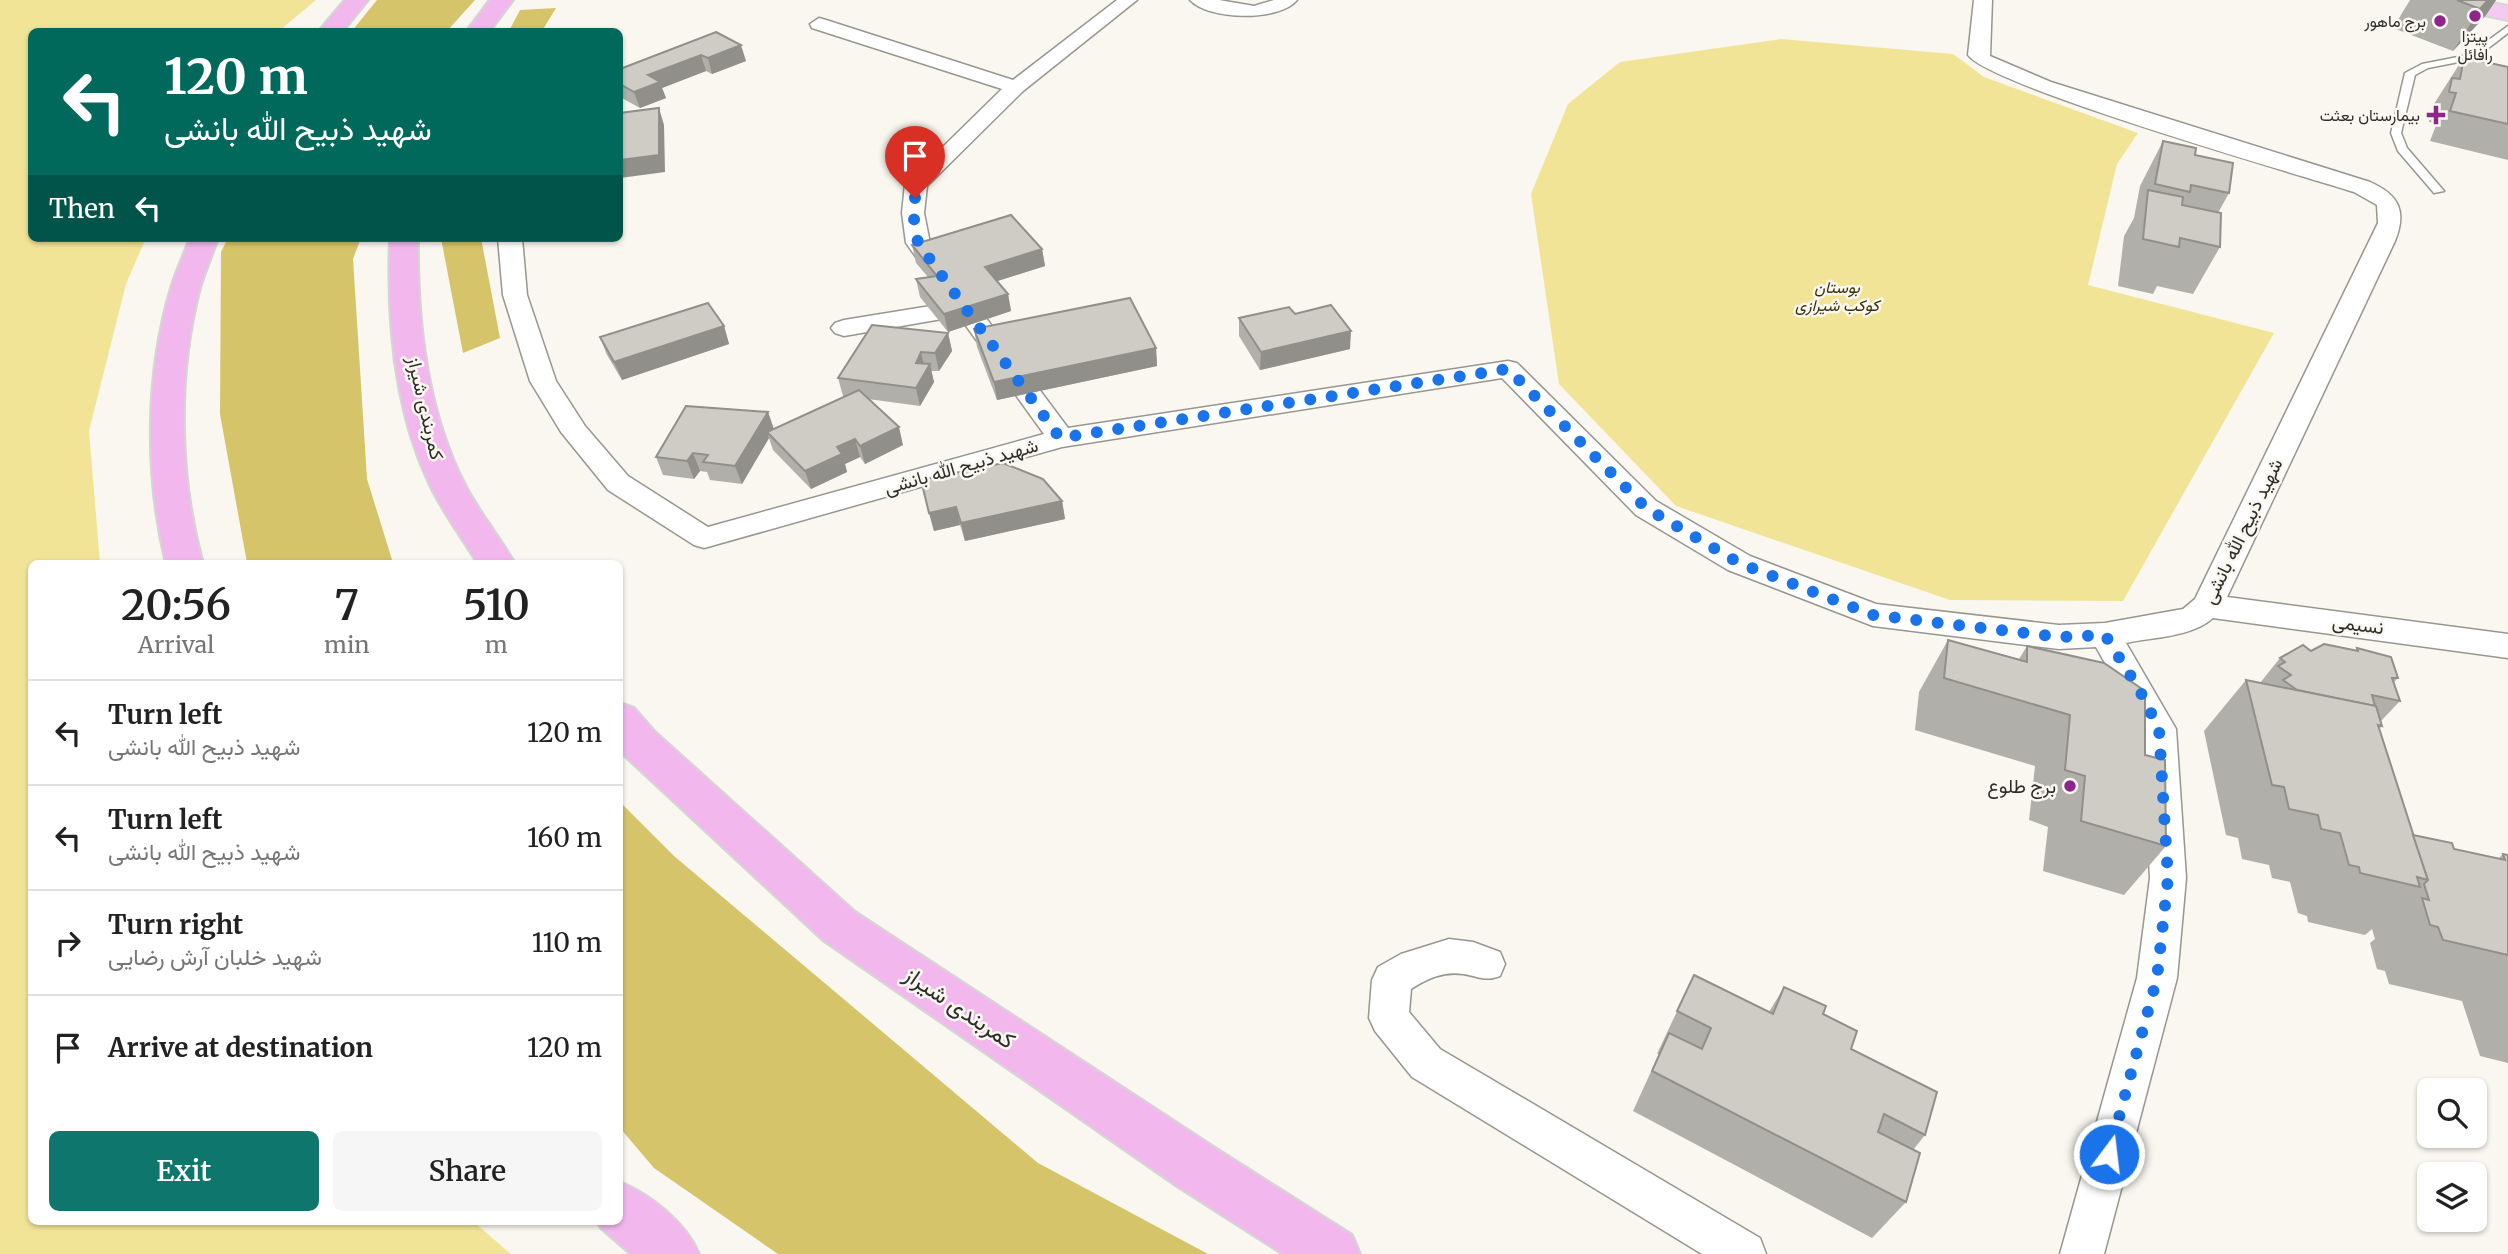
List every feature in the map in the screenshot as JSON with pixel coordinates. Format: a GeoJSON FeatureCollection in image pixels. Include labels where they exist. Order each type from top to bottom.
{"type":"FeatureCollection","features":[{"type":"Feature","properties":{"kind":"highway"},"geometry":{"type":"LineString","coordinates":[[332,28],[357,0]]}},
{"type":"Feature","properties":{"kind":"highway"},"geometry":{"type":"LineString","coordinates":[[480,28],[502,0]]}},
{"type":"Feature","properties":{"kind":"highway"},"geometry":{"type":"LineString","coordinates":[[184,560],[174,529],[169,413],[184,291],[202,242]]}},
{"type":"Feature","properties":{"kind":"highway","name":"کمربندی شیراز"},"geometry":{"type":"LineString","coordinates":[[404,242],[402,272],[416,378],[441,472],[495,560]]}},
{"type":"Feature","properties":{"kind":"highway"},"geometry":{"type":"LineString","coordinates":[[441,472],[466,560]]}},
{"type":"Feature","properties":{"kind":"highway","name":"کمربندی شیراز"},"geometry":{"type":"LineString","coordinates":[[623,723],[640,744],[839,926],[1196,1167],[1333,1254]]}},
{"type":"Feature","properties":{"kind":"highway"},"geometry":{"type":"LineString","coordinates":[[623,1212],[672,1254]]}},
{"type":"Feature","properties":{"kind":"main road"},"geometry":{"type":"LineString","coordinates":[[2444,0],[2508,13]]}},
{"type":"Feature","properties":{"kind":"street"},"geometry":{"type":"LineString","coordinates":[[1060,438],[918,243],[913,213],[916,184],[1016,87],[1128,0]]}},
{"type":"Feature","properties":{"kind":"street"},"geometry":{"type":"LineString","coordinates":[[1199,0],[1247,13],[1269,11],[1287,0]]}},
{"type":"Feature","properties":{"kind":"street","name":"شهید ذبیح الله بانشی"},"geometry":{"type":"LineString","coordinates":[[510,242],[515,295],[543,382],[575,432],[618,483],[704,538],[1060,438],[1508,369],[1646,508],[1739,563],[1873,615],[2059,637],[2105,635],[2192,619],[2207,606],[2389,223],[2389,206],[2381,196],[2362,187],[2044,86],[1983,60],[1978,55],[1983,0]]}},
{"type":"Feature","properties":{"kind":"street"},"geometry":{"type":"LineString","coordinates":[[818,24],[1016,87]]}},
{"type":"Feature","properties":{"kind":"street"},"geometry":{"type":"LineString","coordinates":[[844,328],[964,308]]}},
{"type":"Feature","properties":{"kind":"street","name":"نسیمی"},"geometry":{"type":"LineString","coordinates":[[2207,606],[2508,646]]}},
{"type":"Feature","properties":{"kind":"street"},"geometry":{"type":"LineString","coordinates":[[2082,1254],[2157,978],[2168,878],[2159,729],[2139,689],[2105,635]]}},
{"type":"Feature","properties":{"kind":"street"},"geometry":{"type":"LineString","coordinates":[[1486,964],[1468,955],[1422,960],[1392,980],[1389,1018],[1426,1063],[1744,1254]]}},
{"type":"Feature","properties":{"kind":"lane"},"geometry":{"type":"LineString","coordinates":[[2438,191],[2402,149],[2396,134],[2410,73],[2425,66],[2471,57],[2508,29]]}},
{"type":"Feature","properties":{"kind":"green space"},"geometry":{"type":"Polygon","coordinates":[[[0,0],[316,0],[283,28],[28,28],[28,242],[144,242],[126,284],[89,431],[100,560],[28,560],[28,1225],[477,1225],[511,1254],[0,1254],[0,0]]]}},
{"type":"Feature","properties":{"kind":"green space","name":"بوستان کوکب شیرازی"},"geometry":{"type":"Polygon","coordinates":[[[1781,39],[1953,54],[1984,77],[2138,133],[2117,164],[2088,285],[2274,333],[2123,601],[1950,600],[1676,506],[1559,384],[1531,194],[1568,104],[1620,62],[1781,39]]]}},
{"type":"Feature","properties":{"kind":"shaded area"},"geometry":{"type":"Polygon","coordinates":[[[377,0],[475,0],[450,28],[354,28],[377,0]]]}},
{"type":"Feature","properties":{"kind":"shaded area"},"geometry":{"type":"Polygon","coordinates":[[[556,8],[544,28],[511,28],[520,10],[556,8]]]}},
{"type":"Feature","properties":{"kind":"shaded area"},"geometry":{"type":"Polygon","coordinates":[[[226,242],[359,242],[353,259],[367,479],[392,560],[246,560],[220,414],[221,252],[226,242]]]}},
{"type":"Feature","properties":{"kind":"shaded area"},"geometry":{"type":"Polygon","coordinates":[[[442,242],[482,242],[500,338],[463,353],[442,242]]]}},
{"type":"Feature","properties":{"kind":"shaded area"},"geometry":{"type":"Polygon","coordinates":[[[623,805],[674,856],[1038,1163],[1208,1254],[778,1254],[654,1168],[623,1132],[623,805]]]}},
{"type":"Feature","properties":{"kind":"building"},"geometry":{"type":"Polygon","coordinates":[[[2457,0],[2488,0],[2480,9],[2457,0]]]}},
{"type":"Feature","properties":{"kind":"building"},"geometry":{"type":"Polygon","coordinates":[[[716,32],[741,45],[708,58],[701,55],[648,75],[660,82],[634,92],[623,86],[623,68],[716,32]]]}},
{"type":"Feature","properties":{"kind":"building"},"geometry":{"type":"Polygon","coordinates":[[[2464,57],[2508,67],[2508,124],[2450,111],[2456,93],[2449,92],[2452,78],[2460,79],[2464,57]]]}},
{"type":"Feature","properties":{"kind":"building"},"geometry":{"type":"Polygon","coordinates":[[[659,108],[659,155],[623,160],[623,113],[659,108]]]}},
{"type":"Feature","properties":{"kind":"building"},"geometry":{"type":"Polygon","coordinates":[[[2163,141],[2196,148],[2195,155],[2233,163],[2229,193],[2191,185],[2190,192],[2155,184],[2163,141]]]}},
{"type":"Feature","properties":{"kind":"building"},"geometry":{"type":"Polygon","coordinates":[[[2148,190],[2183,197],[2182,205],[2221,213],[2220,247],[2180,238],[2179,247],[2143,239],[2148,190]]]}},
{"type":"Feature","properties":{"kind":"building"},"geometry":{"type":"Polygon","coordinates":[[[1011,215],[1042,249],[985,267],[1008,294],[944,314],[916,279],[937,276],[912,245],[1011,215]]]}},
{"type":"Feature","properties":{"kind":"building"},"geometry":{"type":"Polygon","coordinates":[[[1130,298],[1156,348],[994,382],[974,329],[1130,298]]]}},
{"type":"Feature","properties":{"kind":"building"},"geometry":{"type":"Polygon","coordinates":[[[708,303],[724,326],[614,362],[600,337],[708,303]]]}},
{"type":"Feature","properties":{"kind":"building"},"geometry":{"type":"Polygon","coordinates":[[[1331,305],[1351,331],[1261,352],[1239,318],[1289,307],[1295,314],[1331,305]]]}},
{"type":"Feature","properties":{"kind":"building"},"geometry":{"type":"Polygon","coordinates":[[[872,325],[948,333],[935,353],[921,352],[916,363],[930,364],[916,388],[838,378],[872,325]]]}},
{"type":"Feature","properties":{"kind":"building"},"geometry":{"type":"Polygon","coordinates":[[[859,390],[899,427],[860,446],[855,439],[837,447],[842,454],[805,471],[767,432],[859,390]]]}},
{"type":"Feature","properties":{"kind":"building"},"geometry":{"type":"Polygon","coordinates":[[[686,406],[768,412],[735,466],[703,462],[708,455],[693,453],[687,461],[656,457],[686,406]]]}},
{"type":"Feature","properties":{"kind":"building"},"geometry":{"type":"Polygon","coordinates":[[[1003,463],[1043,479],[1062,501],[961,523],[956,507],[929,513],[921,480],[1003,463]]]}},
{"type":"Feature","properties":{"kind":"building"},"geometry":{"type":"Polygon","coordinates":[[[1948,640],[2027,662],[2027,646],[2104,663],[2145,691],[2145,755],[2165,760],[2166,846],[2081,821],[2085,776],[2065,770],[2070,715],[1944,678],[1948,640]]]}},
{"type":"Feature","properties":{"kind":"building"},"geometry":{"type":"Polygon","coordinates":[[[2324,644],[2358,651],[2357,648],[2391,657],[2398,678],[2392,678],[2400,701],[2372,695],[2375,706],[2297,690],[2283,680],[2291,675],[2278,666],[2285,662],[2280,658],[2303,645],[2311,651],[2324,644]]]}},
{"type":"Feature","properties":{"kind":"building"},"geometry":{"type":"Polygon","coordinates":[[[2246,680],[2376,706],[2382,726],[2378,725],[2428,880],[2417,877],[2420,887],[2360,873],[2359,867],[2349,865],[2340,833],[2321,829],[2318,815],[2289,809],[2284,787],[2272,785],[2246,680]]]}},
{"type":"Feature","properties":{"kind":"building"},"geometry":{"type":"Polygon","coordinates":[[[2413,835],[2452,843],[2454,849],[2505,860],[2503,854],[2508,855],[2508,955],[2443,940],[2438,927],[2430,925],[2422,898],[2429,900],[2424,884],[2428,880],[2413,835]]]}},
{"type":"Feature","properties":{"kind":"building"},"geometry":{"type":"Polygon","coordinates":[[[1694,975],[1773,1014],[1784,987],[1826,1006],[1823,1014],[1857,1031],[1851,1049],[1937,1092],[1925,1135],[1884,1114],[1878,1132],[1920,1153],[1906,1202],[1652,1071],[1669,1033],[1702,1049],[1711,1028],[1677,1011],[1694,975]]]}},
{"type":"Feature","properties":{"kind":"place","name":"پیتزا رافائل"},"geometry":{"type":"Point","coordinates":[2475,16]}},
{"type":"Feature","properties":{"kind":"place","name":"برج ماهور"},"geometry":{"type":"Point","coordinates":[2440,21]}},
{"type":"Feature","properties":{"kind":"place","name":"بیمارستان بعثت"},"geometry":{"type":"Point","coordinates":[2436,115]}},
{"type":"Feature","properties":{"kind":"place","name":"برج طلوع"},"geometry":{"type":"Point","coordinates":[2070,786]}},
{"type":"Feature","properties":{"kind":"route"},"geometry":{"type":"LineString","coordinates":[[915,198],[913,213],[918,243],[1060,438],[1508,369],[1646,508],[1739,563],[1873,615],[2059,637],[2105,635],[2139,689],[2159,729],[2168,878],[2157,978],[2109,1154]]}}]}
